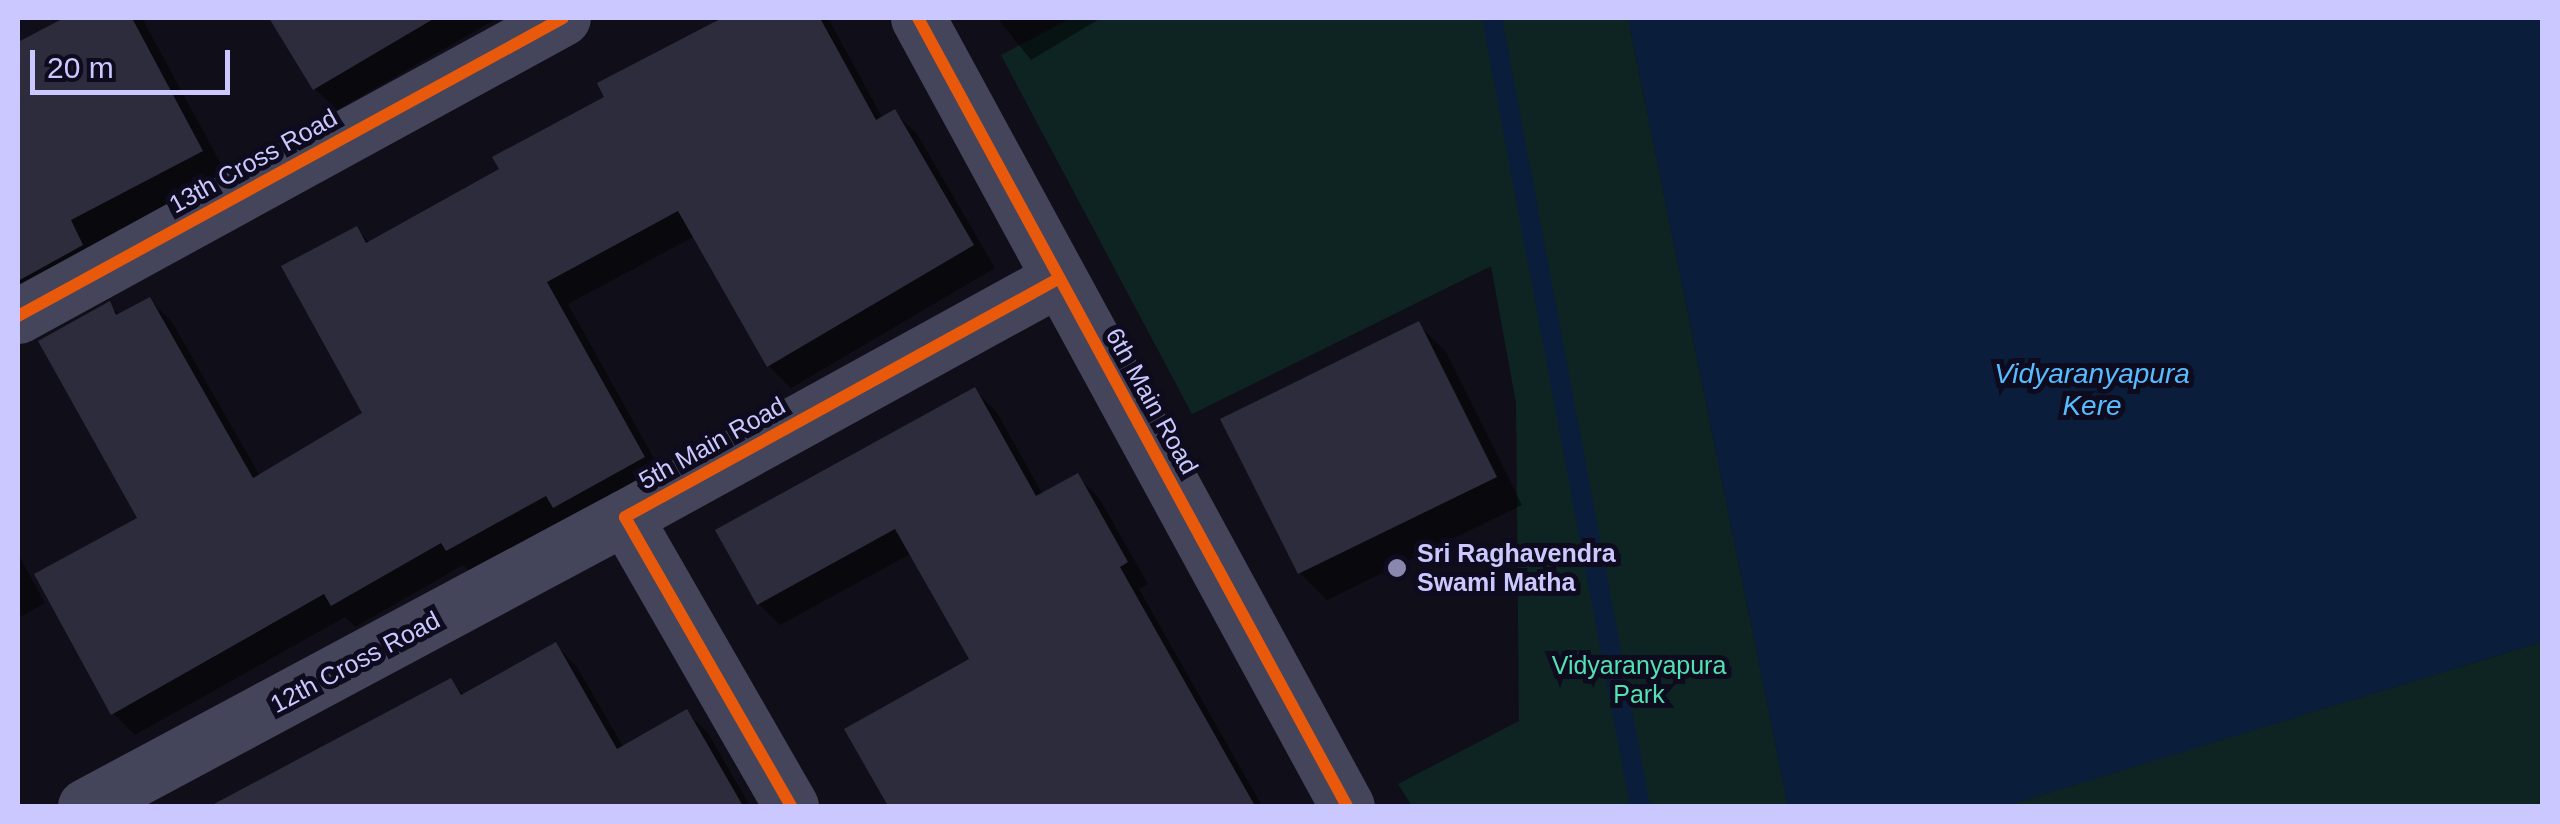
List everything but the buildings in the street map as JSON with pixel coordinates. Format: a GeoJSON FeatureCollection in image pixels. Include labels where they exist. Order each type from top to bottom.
{"type":"FeatureCollection","features":[{"type":"Feature","properties":{"kind":"street","name":"13th Cross Road"},"geometry":{"type":"LineString","coordinates":[[18,316],[564,18]]}},
{"type":"Feature","properties":{"kind":"street","name":"6th Main Road"},"geometry":{"type":"LineString","coordinates":[[918,18],[1347,806]]}},
{"type":"Feature","properties":{"kind":"street","name":"5th Main Road"},"geometry":{"type":"LineString","coordinates":[[790,806],[625,516],[1060,278]]}},
{"type":"Feature","properties":{"kind":"street","name":"12th Cross Road"},"geometry":{"type":"LineString","coordinates":[[85,806],[625,516]]}},
{"type":"Feature","properties":{"kind":"green space","name":"Vidyaranyapura Park"},"geometry":{"type":"Polygon","coordinates":[[[1071,18],[1628,18],[1788,806],[1412,806],[1398,784],[1519,721],[1516,403],[1491,266],[1192,414],[1001,55],[1071,18]]]}},
{"type":"Feature","properties":{"kind":"green space"},"geometry":{"type":"Polygon","coordinates":[[[2542,642],[2542,806],[2006,806],[2109,774],[2542,642]]]}},
{"type":"Feature","properties":{"kind":"water","name":"Vidyaranyapura Kere"},"geometry":{"type":"Polygon","coordinates":[[[1628,18],[2542,18],[2542,642],[2006,806],[1788,806],[1628,18]]]}},
{"type":"Feature","properties":{"kind":"waterway"},"geometry":{"type":"LineString","coordinates":[[1492,18],[1640,806]]}},
{"type":"Feature","properties":{"kind":"cycle path"},"geometry":{"type":"LineString","coordinates":[[18,316],[563,18]]}},
{"type":"Feature","properties":{"kind":"cycle path"},"geometry":{"type":"LineString","coordinates":[[918,18],[1347,806]]}},
{"type":"Feature","properties":{"kind":"cycle path"},"geometry":{"type":"LineString","coordinates":[[791,806],[625,517],[1059,278]]}},
{"type":"Feature","properties":{"kind":"place","name":"Sri Raghavendra Swami Matha"},"geometry":{"type":"Point","coordinates":[1397,568]}}]}
